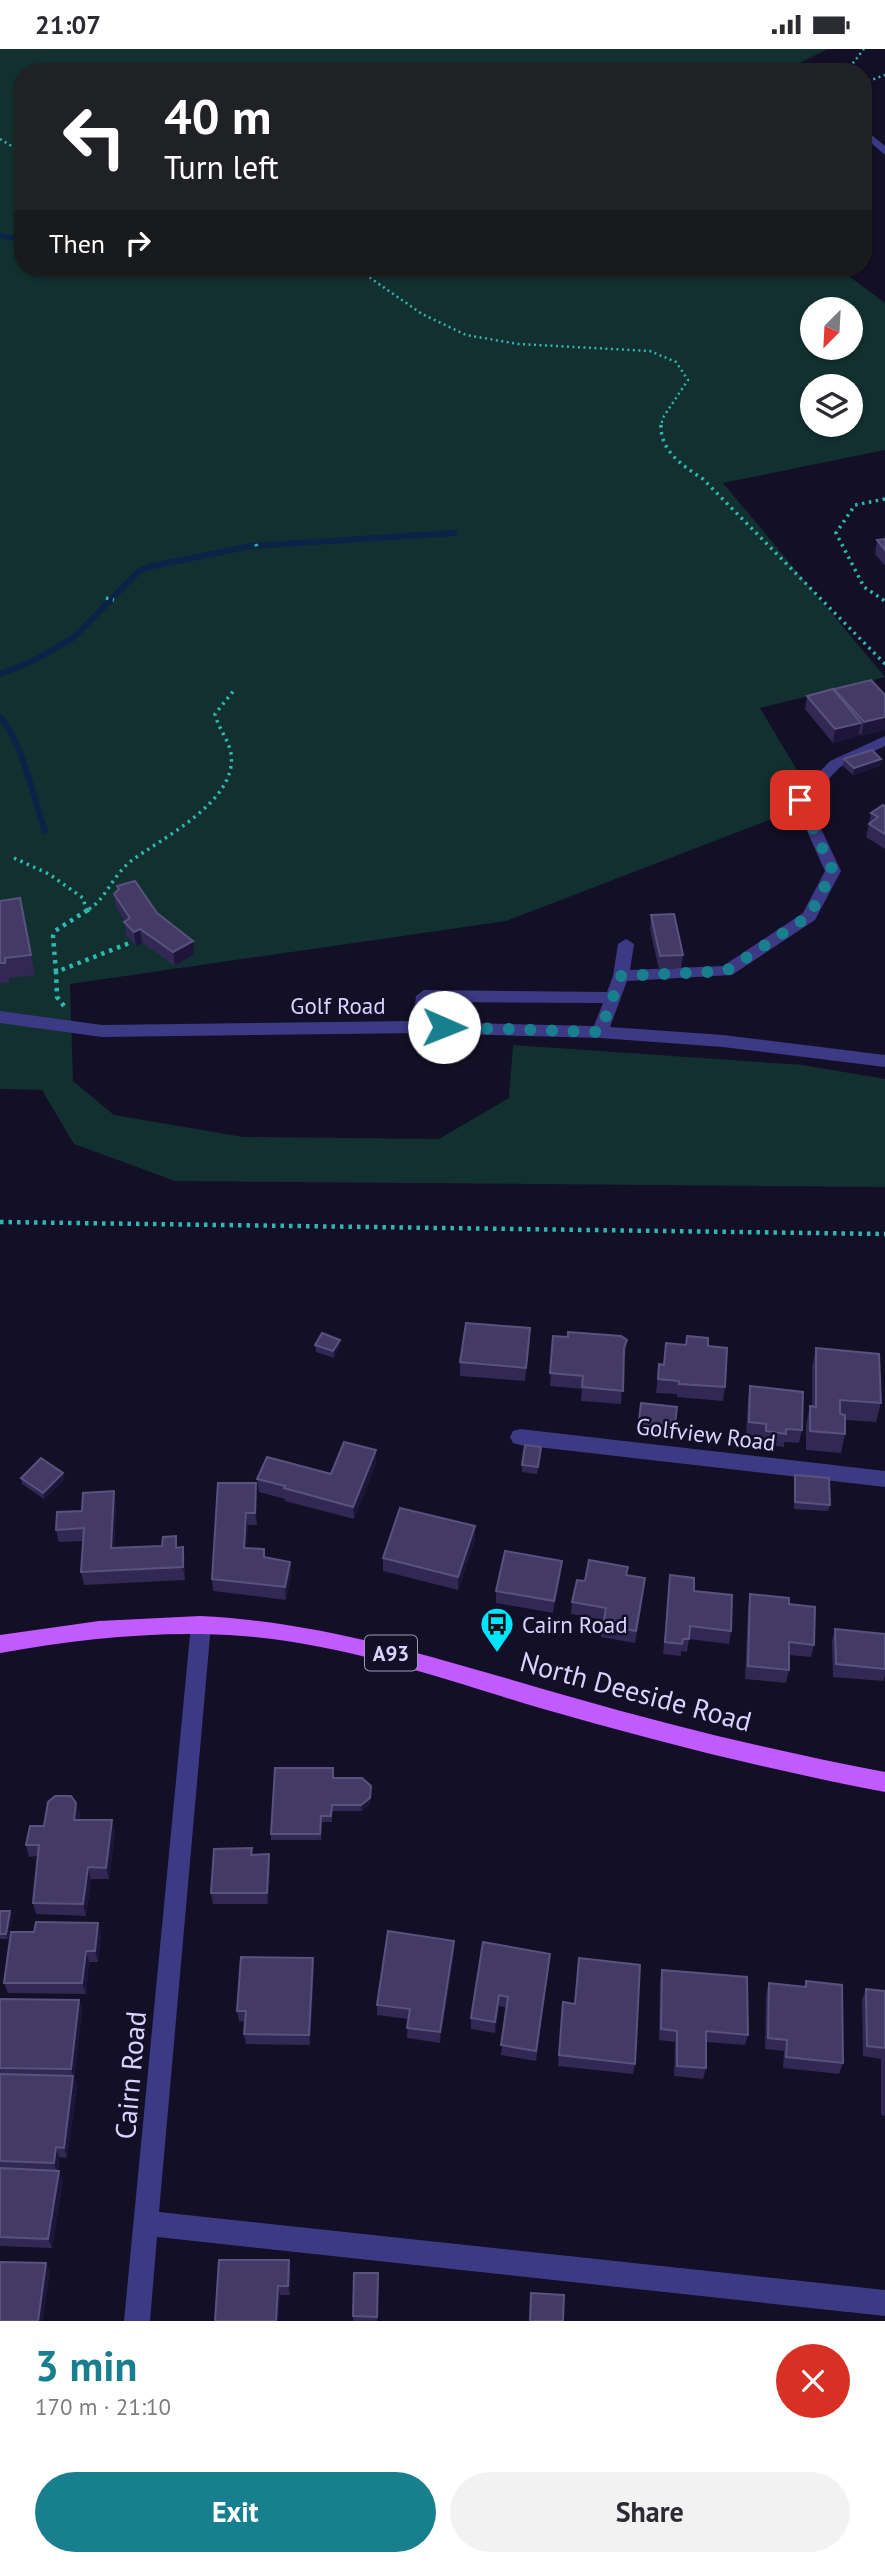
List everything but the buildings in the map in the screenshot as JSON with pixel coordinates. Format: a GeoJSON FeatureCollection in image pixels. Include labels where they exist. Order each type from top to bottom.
{"type":"FeatureCollection","features":[{"type":"Feature","properties":{"kind":"main road","name":"North Deeside Road"},"geometry":{"type":"LineString","coordinates":[[0,1644],[111,1628],[201,1625],[292,1634],[389,1653],[543,1699],[662,1730],[835,1773],[885,1782]]}},
{"type":"Feature","properties":{"kind":"street"},"geometry":{"type":"LineString","coordinates":[[872,140],[885,152]]}},
{"type":"Feature","properties":{"kind":"street"},"geometry":{"type":"LineString","coordinates":[[621,976],[726,971],[809,916],[833,871],[800,800],[835,764],[885,740]]}},
{"type":"Feature","properties":{"kind":"street"},"geometry":{"type":"LineString","coordinates":[[600,1032],[621,976],[626,944]]}},
{"type":"Feature","properties":{"kind":"street"},"geometry":{"type":"LineString","coordinates":[[421,1027],[424,996],[612,998]]}},
{"type":"Feature","properties":{"kind":"street","name":"Golf Road"},"geometry":{"type":"LineString","coordinates":[[0,1017],[102,1031],[421,1027],[600,1032],[723,1041],[885,1061]]}},
{"type":"Feature","properties":{"kind":"street","name":"Golfview Road"},"geometry":{"type":"LineString","coordinates":[[520,1437],[885,1479]]}},
{"type":"Feature","properties":{"kind":"street","name":"Cairn Road"},"geometry":{"type":"LineString","coordinates":[[137,2321],[201,1625]]}},
{"type":"Feature","properties":{"kind":"street"},"geometry":{"type":"LineString","coordinates":[[146,2223],[885,2303]]}},
{"type":"Feature","properties":{"kind":"path"},"geometry":{"type":"LineString","coordinates":[[853,63],[864,49]]}},
{"type":"Feature","properties":{"kind":"path"},"geometry":{"type":"LineString","coordinates":[[369,277],[431,319],[469,337],[499,342],[625,348],[655,352],[674,360],[686,373],[688,380],[680,398],[659,427],[661,438],[669,451],[703,479],[885,664]]}},
{"type":"Feature","properties":{"kind":"path"},"geometry":{"type":"LineString","coordinates":[[885,499],[855,505],[836,533],[864,587],[885,601]]}},
{"type":"Feature","properties":{"kind":"path"},"geometry":{"type":"LineString","coordinates":[[106,598],[114,600]]}},
{"type":"Feature","properties":{"kind":"path"},"geometry":{"type":"LineString","coordinates":[[82,1028],[85,1020],[63,1005],[57,997],[53,936],[55,931],[102,901],[108,886],[121,869],[202,810],[223,786],[232,755],[215,714],[235,689]]}},
{"type":"Feature","properties":{"kind":"path"},"geometry":{"type":"LineString","coordinates":[[14,858],[49,874],[73,890],[83,898],[86,911]]}},
{"type":"Feature","properties":{"kind":"path"},"geometry":{"type":"LineString","coordinates":[[56,972],[132,942]]}},
{"type":"Feature","properties":{"kind":"path"},"geometry":{"type":"LineString","coordinates":[[0,1222],[885,1234]]}},
{"type":"Feature","properties":{"kind":"green space"},"geometry":{"type":"Polygon","coordinates":[[[0,49],[828,49],[799,63],[14,63],[14,277],[850,277],[885,303],[885,450],[723,483],[885,677],[760,708],[816,802],[506,921],[70,984],[73,1081],[114,1115],[243,1137],[439,1139],[509,1098],[513,1045],[803,1065],[885,1079],[885,1187],[175,1181],[74,1144],[42,1090],[0,1089],[0,49]]]}},
{"type":"Feature","properties":{"kind":"waterway"},"geometry":{"type":"LineString","coordinates":[[0,236],[14,238]]}},
{"type":"Feature","properties":{"kind":"waterway"},"geometry":{"type":"LineString","coordinates":[[0,674],[31,662],[73,638],[139,571],[152,566],[251,546],[454,533]]}},
{"type":"Feature","properties":{"kind":"waterway"},"geometry":{"type":"LineString","coordinates":[[0,717],[21,754],[45,831]]}},
{"type":"Feature","properties":{"kind":"place","name":"Cairn Road"},"geometry":{"type":"Point","coordinates":[497,1654]}},
{"type":"Feature","properties":{"kind":"route"},"geometry":{"type":"LineString","coordinates":[[444,1027],[600,1032],[621,976],[726,971],[809,916],[833,871],[800,800]]}}]}
